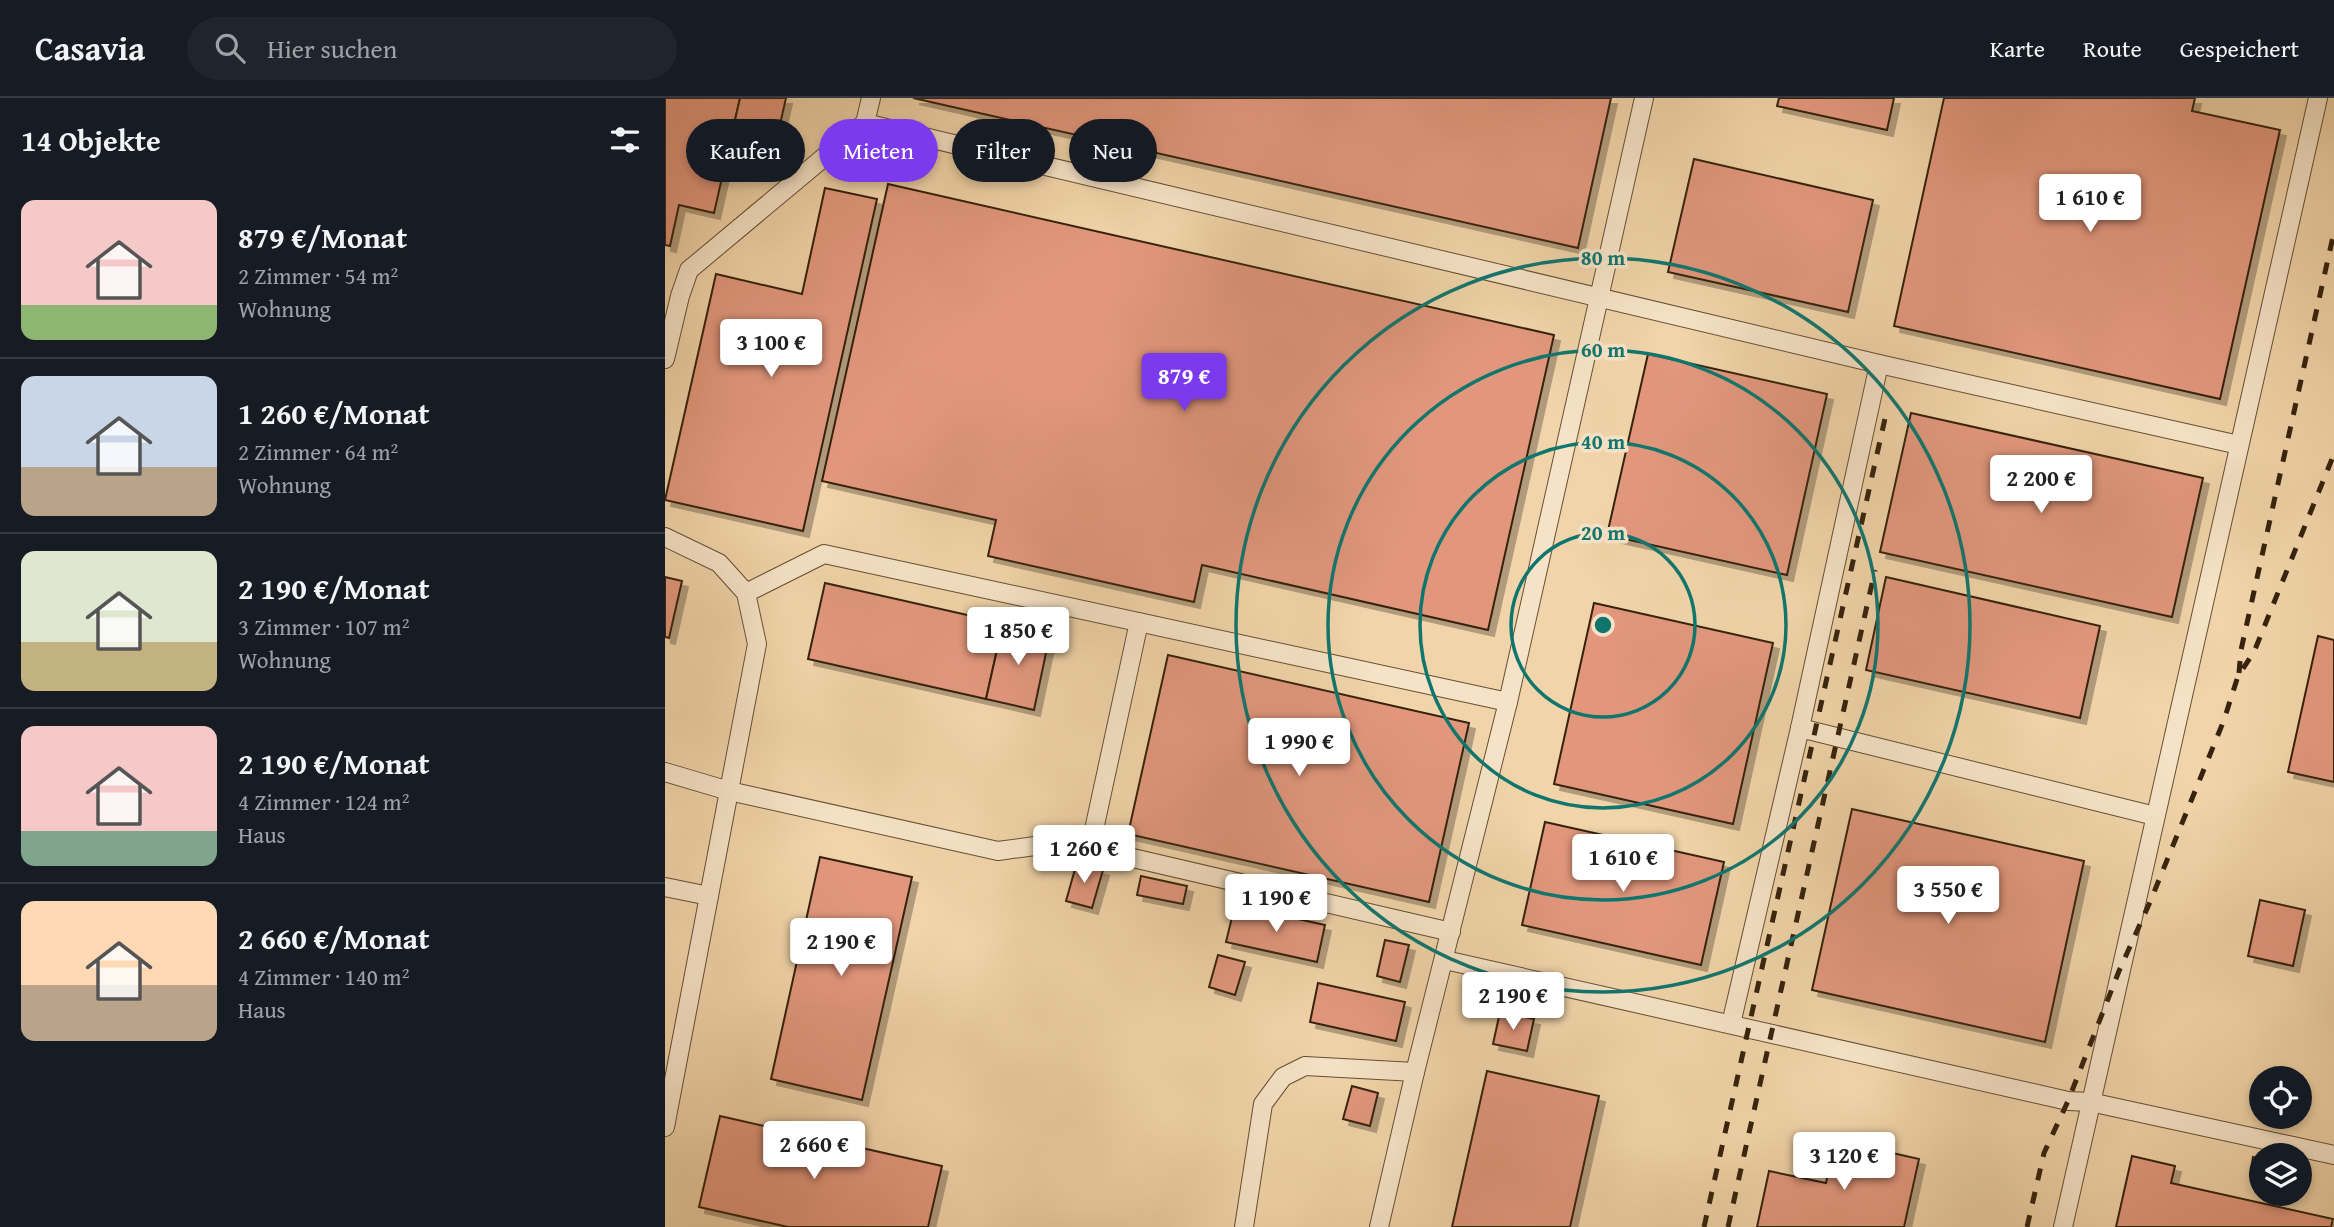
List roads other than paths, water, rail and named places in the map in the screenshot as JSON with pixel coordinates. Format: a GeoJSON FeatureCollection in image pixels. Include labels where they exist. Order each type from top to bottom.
{"type":"FeatureCollection","features":[{"type":"Feature","properties":{"kind":"lane"},"geometry":{"type":"LineString","coordinates":[[866,119],[871,98]]}},
{"type":"Feature","properties":{"kind":"lane"},"geometry":{"type":"LineString","coordinates":[[1379,1227],[1508,702],[1644,98]]}},
{"type":"Feature","properties":{"kind":"lane"},"geometry":{"type":"LineString","coordinates":[[2063,1227],[2318,98]]}},
{"type":"Feature","properties":{"kind":"lane"},"geometry":{"type":"LineString","coordinates":[[938,140],[1879,364],[2239,444]]}},
{"type":"Feature","properties":{"kind":"lane"},"geometry":{"type":"LineString","coordinates":[[665,359],[672,295],[689,270],[819,161]]}},
{"type":"Feature","properties":{"kind":"lane"},"geometry":{"type":"LineString","coordinates":[[1731,1024],[1800,728],[1879,364]]}},
{"type":"Feature","properties":{"kind":"lane"},"geometry":{"type":"LineString","coordinates":[[665,537],[719,563],[746,593],[757,644],[665,1127]]}},
{"type":"Feature","properties":{"kind":"lane"},"geometry":{"type":"LineString","coordinates":[[746,593],[824,554],[1508,702]]}},
{"type":"Feature","properties":{"kind":"lane"},"geometry":{"type":"LineString","coordinates":[[1090,848],[1139,622]]}},
{"type":"Feature","properties":{"kind":"lane"},"geometry":{"type":"LineString","coordinates":[[1800,728],[2155,816]]}},
{"type":"Feature","properties":{"kind":"lane"},"geometry":{"type":"LineString","coordinates":[[665,772],[729,790],[998,851],[1064,842],[1451,932]]}},
{"type":"Feature","properties":{"kind":"lane"},"geometry":{"type":"LineString","coordinates":[[665,887],[709,896]]}},
{"type":"Feature","properties":{"kind":"lane"},"geometry":{"type":"LineString","coordinates":[[1445,960],[2068,1101],[2090,1102],[2334,1155]]}},
{"type":"Feature","properties":{"kind":"lane"},"geometry":{"type":"LineString","coordinates":[[1244,1227],[1263,1104],[1283,1077],[1305,1066],[1415,1072]]}},
{"type":"Feature","properties":{"kind":"railway"},"geometry":{"type":"LineString","coordinates":[[2239,673],[2241,650],[2334,232]]}},
{"type":"Feature","properties":{"kind":"railway"},"geometry":{"type":"LineString","coordinates":[[1704,1227],[1886,414]]}},
{"type":"Feature","properties":{"kind":"railway"},"geometry":{"type":"LineString","coordinates":[[2027,1227],[2044,1153],[2150,902],[2224,720],[2238,676],[2254,652],[2334,454]]}},
{"type":"Feature","properties":{"kind":"railway"},"geometry":{"type":"LineString","coordinates":[[1728,1227],[1875,570]]}}]}
